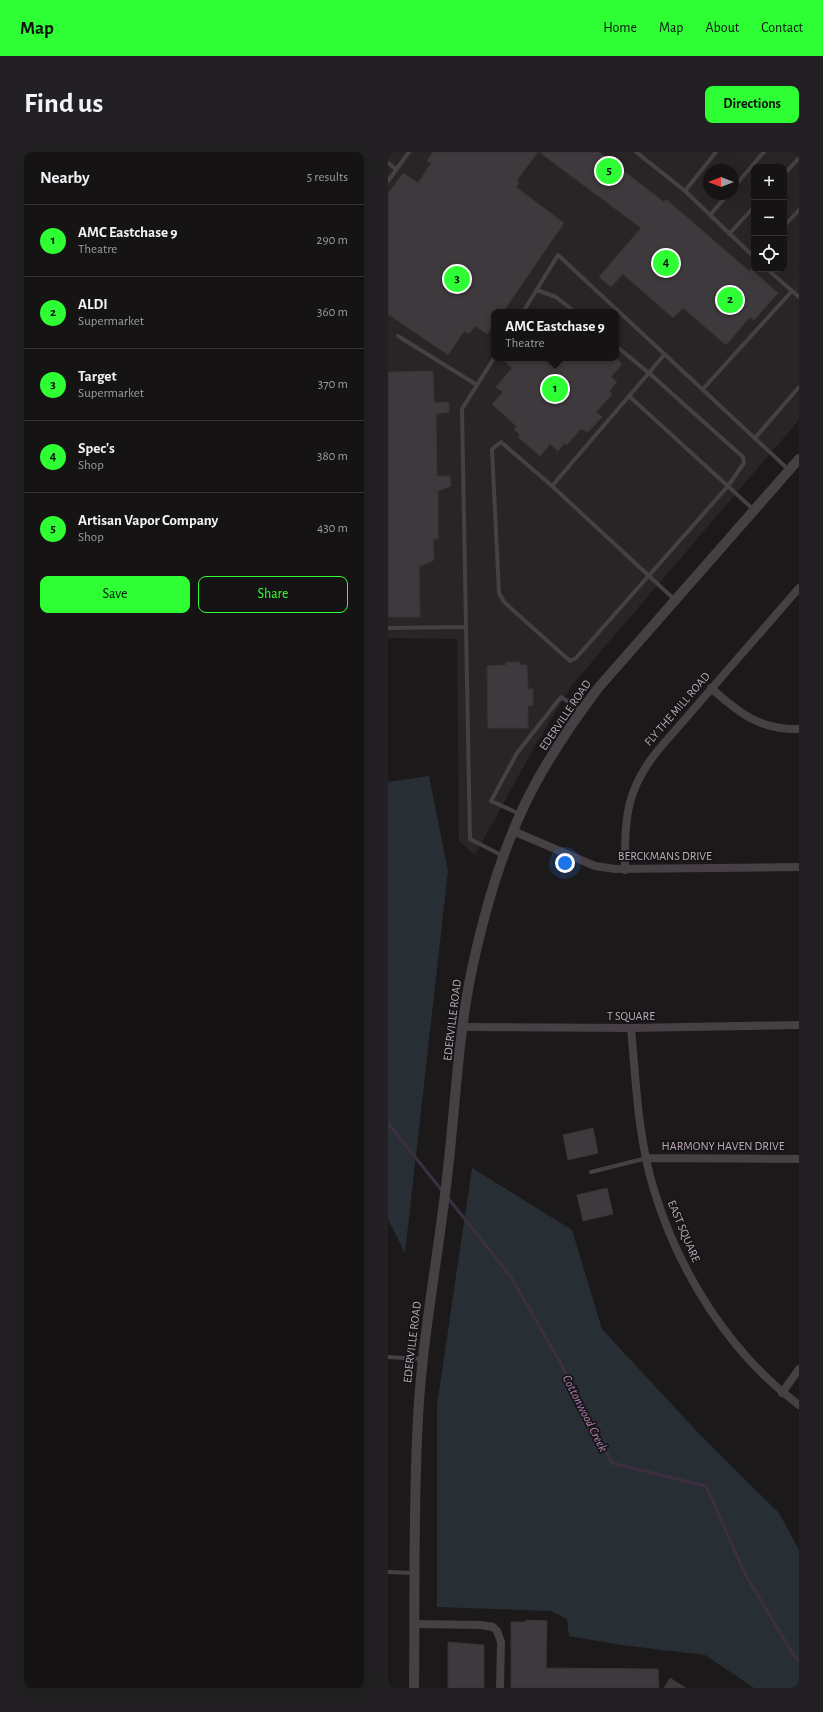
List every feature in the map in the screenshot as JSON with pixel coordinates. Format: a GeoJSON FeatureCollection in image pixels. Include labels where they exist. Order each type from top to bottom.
{"type":"FeatureCollection","features":[{"type":"Feature","properties":{"kind":"street","name":"EDERVILLE ROAD"},"geometry":{"type":"LineString","coordinates":[[414,1688],[414,1573],[418,1417],[422,1359],[453,1126],[463,1027],[471,976],[487,905],[503,856],[521,814],[557,747],[581,711],[599,687],[799,459]]}},
{"type":"Feature","properties":{"kind":"street","name":"FLY THE MILL ROAD"},"geometry":{"type":"LineString","coordinates":[[625,870],[627,814],[636,783],[650,760],[799,588]]}},
{"type":"Feature","properties":{"kind":"street"},"geometry":{"type":"LineString","coordinates":[[711,688],[735,710],[750,718],[776,728],[799,729]]}},
{"type":"Feature","properties":{"kind":"street","name":"BERCKMANS DRIVE"},"geometry":{"type":"LineString","coordinates":[[513,831],[596,866],[625,870],[799,867]]}},
{"type":"Feature","properties":{"kind":"street","name":"T SQUARE"},"geometry":{"type":"LineString","coordinates":[[463,1027],[631,1028],[799,1026]]}},
{"type":"Feature","properties":{"kind":"street","name":"EAST SQUARE"},"geometry":{"type":"LineString","coordinates":[[631,1028],[639,1116],[647,1158],[654,1189],[674,1245],[706,1305],[730,1336],[762,1373],[782,1393],[799,1405]]}},
{"type":"Feature","properties":{"kind":"street","name":"HARMONY HAVEN DRIVE"},"geometry":{"type":"LineString","coordinates":[[647,1158],[799,1158]]}},
{"type":"Feature","properties":{"kind":"street"},"geometry":{"type":"LineString","coordinates":[[782,1393],[799,1369]]}},
{"type":"Feature","properties":{"kind":"street"},"geometry":{"type":"LineString","coordinates":[[415,1624],[487,1626],[497,1631],[501,1642],[500,1688]]}},
{"type":"Feature","properties":{"kind":"lane"},"geometry":{"type":"LineString","coordinates":[[388,181],[408,152]]}},
{"type":"Feature","properties":{"kind":"lane"},"geometry":{"type":"LineString","coordinates":[[636,152],[685,191],[751,254]]}},
{"type":"Feature","properties":{"kind":"lane"},"geometry":{"type":"LineString","coordinates":[[685,191],[716,152]]}},
{"type":"Feature","properties":{"kind":"lane"},"geometry":{"type":"LineString","coordinates":[[739,181],[764,152]]}},
{"type":"Feature","properties":{"kind":"lane"},"geometry":{"type":"LineString","coordinates":[[787,171],[799,158]]}},
{"type":"Feature","properties":{"kind":"lane"},"geometry":{"type":"LineString","coordinates":[[388,163],[396,169]]}},
{"type":"Feature","properties":{"kind":"lane"},"geometry":{"type":"LineString","coordinates":[[710,215],[723,200]]}},
{"type":"Feature","properties":{"kind":"lane"},"geometry":{"type":"LineString","coordinates":[[729,234],[751,210]]}},
{"type":"Feature","properties":{"kind":"lane"},"geometry":{"type":"LineString","coordinates":[[787,223],[799,210]]}},
{"type":"Feature","properties":{"kind":"lane"},"geometry":{"type":"LineString","coordinates":[[525,309],[558,256],[616,309]]}},
{"type":"Feature","properties":{"kind":"lane"},"geometry":{"type":"LineString","coordinates":[[771,272],[799,297]]}},
{"type":"Feature","properties":{"kind":"lane"},"geometry":{"type":"LineString","coordinates":[[537,290],[556,297],[571,309]]}},
{"type":"Feature","properties":{"kind":"lane"},"geometry":{"type":"LineString","coordinates":[[702,389],[792,291]]}},
{"type":"Feature","properties":{"kind":"lane"},"geometry":{"type":"LineString","coordinates":[[619,312],[789,470]]}},
{"type":"Feature","properties":{"kind":"lane"},"geometry":{"type":"LineString","coordinates":[[398,336],[477,385]]}},
{"type":"Feature","properties":{"kind":"lane"},"geometry":{"type":"LineString","coordinates":[[619,348],[649,373],[743,457],[744,463],[728,486],[648,575],[576,658],[570,661],[504,602],[499,594],[492,449],[501,442],[552,486],[648,575],[675,600]]}},
{"type":"Feature","properties":{"kind":"lane"},"geometry":{"type":"LineString","coordinates":[[552,486],[665,354]]}},
{"type":"Feature","properties":{"kind":"lane"},"geometry":{"type":"LineString","coordinates":[[492,361],[462,409],[470,839],[503,856]]}},
{"type":"Feature","properties":{"kind":"lane"},"geometry":{"type":"LineString","coordinates":[[755,438],[799,387]]}},
{"type":"Feature","properties":{"kind":"lane"},"geometry":{"type":"LineString","coordinates":[[629,396],[754,510]]}},
{"type":"Feature","properties":{"kind":"lane"},"geometry":{"type":"LineString","coordinates":[[388,628],[466,627]]}},
{"type":"Feature","properties":{"kind":"lane"},"geometry":{"type":"LineString","coordinates":[[521,814],[491,801],[517,753],[561,696],[581,711]]}},
{"type":"Feature","properties":{"kind":"lane"},"geometry":{"type":"LineString","coordinates":[[591,1172],[647,1158]]}},
{"type":"Feature","properties":{"kind":"lane"},"geometry":{"type":"LineString","coordinates":[[388,1357],[422,1359]]}},
{"type":"Feature","properties":{"kind":"lane"},"geometry":{"type":"LineString","coordinates":[[388,1572],[414,1573]]}},
{"type":"Feature","properties":{"kind":"shaded area"},"geometry":{"type":"Polygon","coordinates":[[[388,152],[799,152],[799,420],[572,685],[535,746],[475,855],[459,841],[457,639],[388,638],[388,152]]]}},
{"type":"Feature","properties":{"kind":"shaded area"},"geometry":{"type":"Polygon","coordinates":[[[429,776],[448,871],[405,1253],[388,1219],[388,782],[429,776]]]}},
{"type":"Feature","properties":{"kind":"shaded area"},"geometry":{"type":"Polygon","coordinates":[[[472,1168],[572,1230],[602,1329],[702,1437],[779,1513],[799,1550],[799,1688],[754,1688],[705,1655],[621,1645],[569,1636],[567,1619],[551,1611],[437,1607],[437,1405],[472,1168]]]}},
{"type":"Feature","properties":{"kind":"building"},"geometry":{"type":"Polygon","coordinates":[[[433,152],[538,152],[517,180],[519,183],[516,187],[564,223],[505,309],[491,309],[491,328],[487,334],[475,326],[469,334],[464,331],[448,355],[388,314],[388,194],[403,173],[418,183],[431,163],[427,161],[433,152]]]}},
{"type":"Feature","properties":{"kind":"building"},"geometry":{"type":"Polygon","coordinates":[[[539,152],[599,152],[664,202],[666,199],[749,271],[751,269],[751,272],[754,272],[778,293],[754,320],[750,317],[726,345],[683,308],[673,318],[623,274],[611,287],[599,277],[641,228],[539,152]]]}},
{"type":"Feature","properties":{"kind":"building"},"geometry":{"type":"Polygon","coordinates":[[[504,361],[619,361],[622,364],[611,377],[617,382],[609,391],[612,394],[596,412],[602,417],[588,432],[581,429],[567,445],[565,443],[558,451],[550,444],[540,456],[518,437],[520,435],[514,429],[516,426],[492,404],[503,392],[496,387],[512,368],[504,361]]]}},
{"type":"Feature","properties":{"kind":"building"},"geometry":{"type":"Polygon","coordinates":[[[433,371],[434,403],[449,402],[449,412],[436,414],[437,476],[450,476],[451,486],[438,491],[438,539],[433,539],[434,560],[419,567],[420,617],[388,617],[388,372],[433,371]]]}},
{"type":"Feature","properties":{"kind":"building"},"geometry":{"type":"Polygon","coordinates":[[[506,662],[520,662],[520,665],[527,665],[528,689],[533,689],[533,705],[528,706],[528,728],[488,728],[487,666],[506,665],[506,662]]]}},
{"type":"Feature","properties":{"kind":"building"},"geometry":{"type":"Polygon","coordinates":[[[593,1128],[598,1153],[568,1160],[563,1135],[593,1128]]]}},
{"type":"Feature","properties":{"kind":"building"},"geometry":{"type":"Polygon","coordinates":[[[607,1188],[613,1214],[583,1221],[577,1195],[607,1188]]]}},
{"type":"Feature","properties":{"kind":"building"},"geometry":{"type":"Polygon","coordinates":[[[526,1620],[547,1621],[546,1668],[658,1669],[659,1688],[511,1688],[511,1622],[526,1622],[526,1620]]]}},
{"type":"Feature","properties":{"kind":"building"},"geometry":{"type":"Polygon","coordinates":[[[448,1642],[484,1645],[484,1688],[448,1688],[448,1642]]]}},
{"type":"Feature","properties":{"kind":"building"},"geometry":{"type":"Polygon","coordinates":[[[670,1678],[686,1688],[664,1688],[670,1678]]]}},
{"type":"Feature","properties":{"kind":"waterway","name":"Cottonwood Creek"},"geometry":{"type":"LineString","coordinates":[[388,1123],[443,1192]]}},
{"type":"Feature","properties":{"kind":"waterway","name":"Cottonwood Creek"},"geometry":{"type":"LineString","coordinates":[[448,1198],[511,1277],[560,1362],[612,1463],[706,1486],[745,1574],[794,1656],[799,1660]]}},
{"type":"Feature","properties":{"kind":"place","name":"Artisan Vapor Company"},"geometry":{"type":"Point","coordinates":[609,171]}},
{"type":"Feature","properties":{"kind":"place","name":"Spec's"},"geometry":{"type":"Point","coordinates":[666,263]}},
{"type":"Feature","properties":{"kind":"place","name":"Target"},"geometry":{"type":"Point","coordinates":[457,279]}},
{"type":"Feature","properties":{"kind":"place","name":"ALDI"},"geometry":{"type":"Point","coordinates":[730,300]}},
{"type":"Feature","properties":{"kind":"place","name":"AMC Eastchase 9"},"geometry":{"type":"Point","coordinates":[555,389]}}]}
